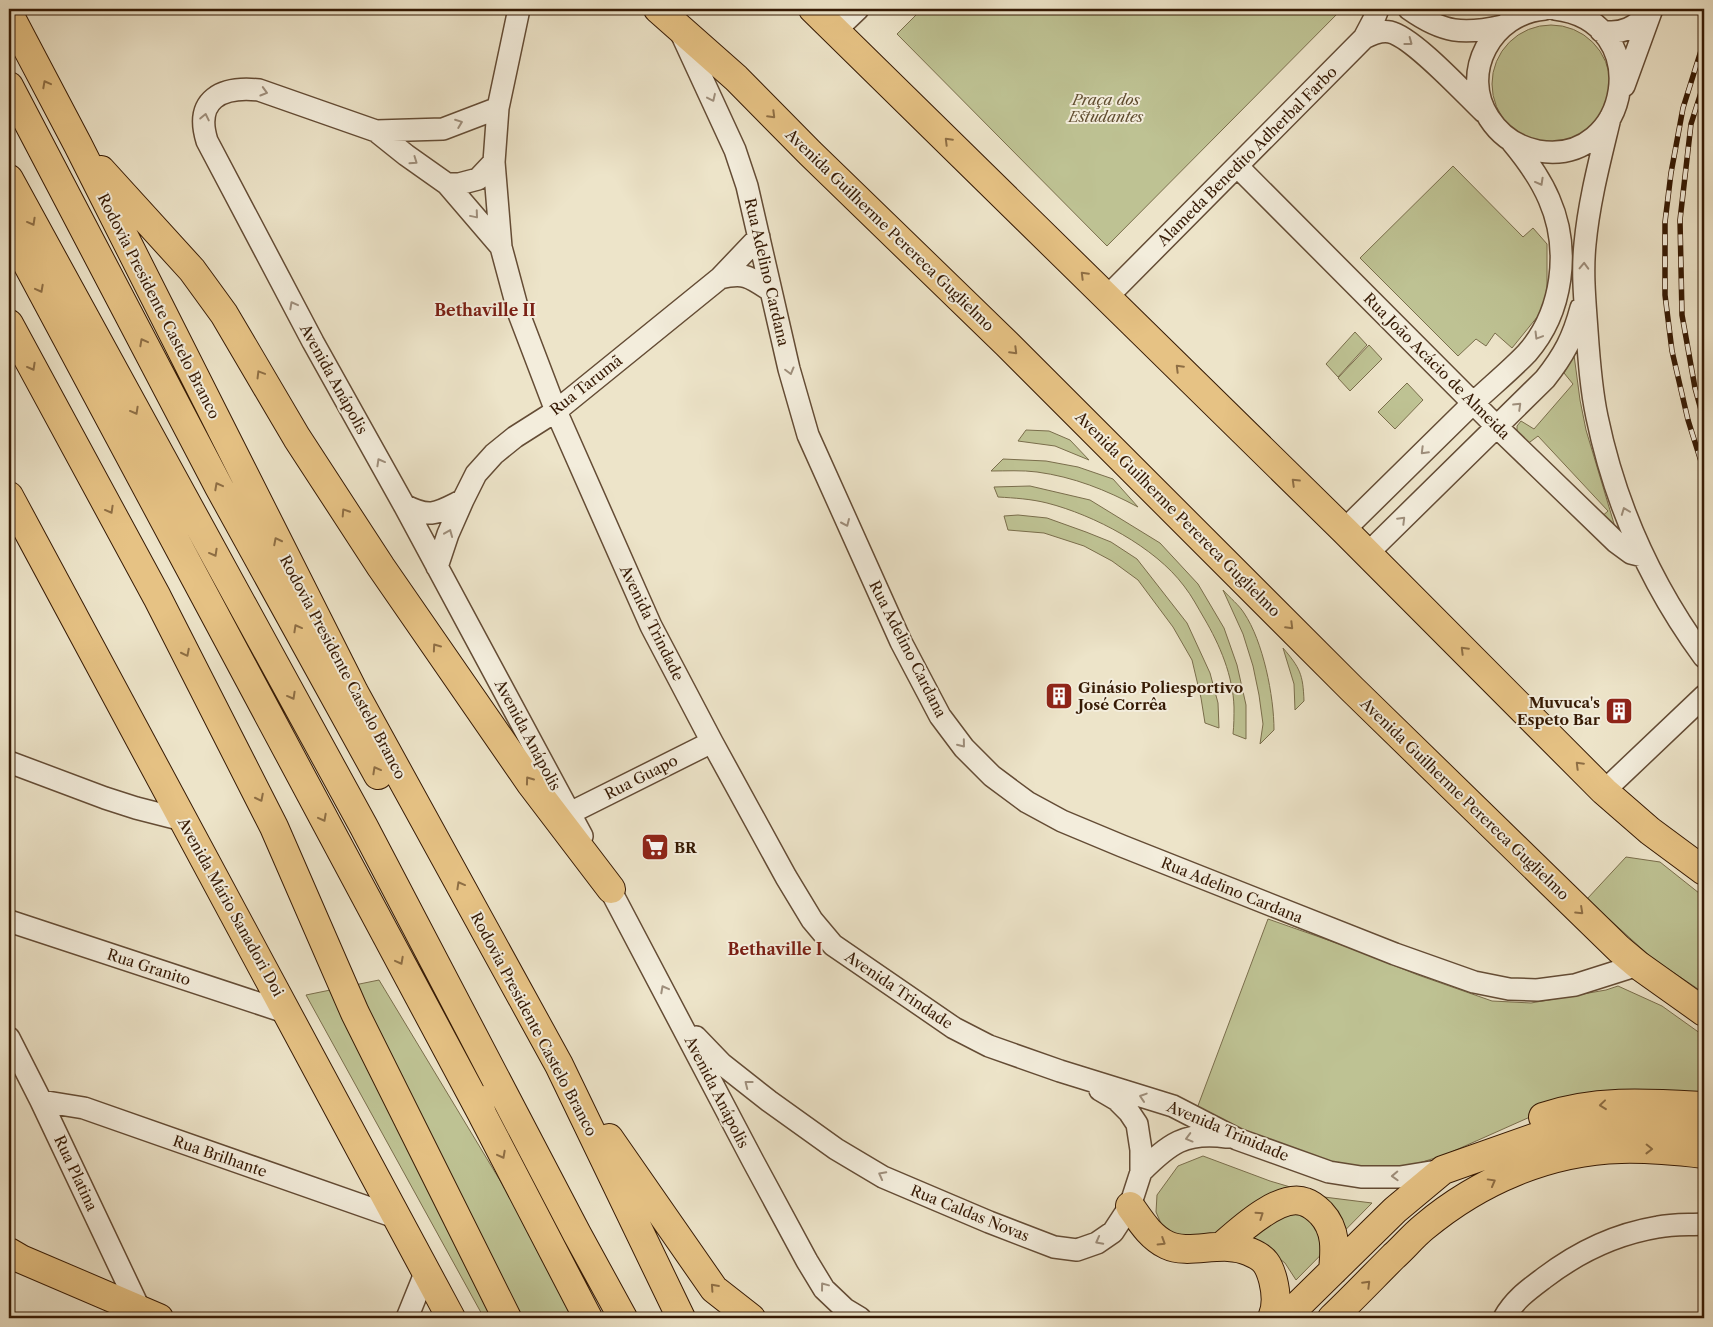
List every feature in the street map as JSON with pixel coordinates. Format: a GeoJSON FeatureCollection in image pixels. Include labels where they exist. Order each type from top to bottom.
{"type":"FeatureCollection","features":[{"type":"Feature","properties":{"kind":"main road"},"geometry":{"type":"LineString","coordinates":[[813,9],[1344,530],[1604,791],[1650,831],[1704,871]]}},
{"type":"Feature","properties":{"kind":"main road","name":"Rodovia Presidente Castelo Branco"},"geometry":{"type":"LineString","coordinates":[[9,14],[78,145],[354,692],[559,1065],[680,1318]]}},
{"type":"Feature","properties":{"kind":"main road","name":"Avenida Guilherme Perereca Guglielmo"},"geometry":{"type":"LineString","coordinates":[[668,17],[736,78],[1560,892],[1638,965],[1698,1005]]}},
{"type":"Feature","properties":{"kind":"main road"},"geometry":{"type":"LineString","coordinates":[[9,80],[78,145],[192,270],[224,314],[297,438],[381,567],[531,784],[611,890]]}},
{"type":"Feature","properties":{"kind":"main road","name":"Rodovia Presidente Castelo Branco"},"geometry":{"type":"LineString","coordinates":[[9,86],[219,487],[680,1318]]}},
{"type":"Feature","properties":{"kind":"main road"},"geometry":{"type":"LineString","coordinates":[[9,179],[401,898],[623,1318]]}},
{"type":"Feature","properties":{"kind":"main road"},"geometry":{"type":"LineString","coordinates":[[9,230],[483,1116],[588,1318]]}},
{"type":"Feature","properties":{"kind":"main road"},"geometry":{"type":"LineString","coordinates":[[9,324],[157,597],[274,827],[355,1013],[507,1318]]}},
{"type":"Feature","properties":{"kind":"main road","name":"Avenida Mário Sanadori Doi"},"geometry":{"type":"LineString","coordinates":[[9,496],[451,1318]]}},
{"type":"Feature","properties":{"kind":"main road"},"geometry":{"type":"LineString","coordinates":[[401,898],[483,1116]]}},
{"type":"Feature","properties":{"kind":"main road"},"geometry":{"type":"LineString","coordinates":[[481,961],[559,1065],[714,1289],[751,1318]]}},
{"type":"Feature","properties":{"kind":"main road"},"geometry":{"type":"LineString","coordinates":[[1285,1318],[1395,1210],[1443,1170],[1477,1147],[1522,1125],[1555,1113],[1583,1107],[1624,1103],[1704,1106]]}},
{"type":"Feature","properties":{"kind":"main road"},"geometry":{"type":"LineString","coordinates":[[1443,1170],[1542,1135],[1576,1128],[1612,1123],[1657,1124],[1704,1129]]}},
{"type":"Feature","properties":{"kind":"main road"},"geometry":{"type":"LineString","coordinates":[[1332,1318],[1422,1228],[1456,1203],[1499,1179],[1539,1162],[1577,1153],[1620,1149],[1660,1149],[1704,1154]]}},
{"type":"Feature","properties":{"kind":"main road"},"geometry":{"type":"LineString","coordinates":[[1222,1246],[1247,1224],[1268,1210],[1288,1202],[1304,1201],[1317,1209],[1325,1217],[1333,1232],[1335,1250],[1333,1271]]}},
{"type":"Feature","properties":{"kind":"main road"},"geometry":{"type":"LineString","coordinates":[[1130,1206],[1142,1224],[1166,1245],[1177,1248],[1222,1246],[1244,1249],[1262,1257],[1271,1271],[1276,1292],[1275,1313],[1272,1318]]}},
{"type":"Feature","properties":{"kind":"main road"},"geometry":{"type":"LineString","coordinates":[[9,1252],[21,1259],[150,1314]]}},
{"type":"Feature","properties":{"kind":"street","name":"Avenida Trindade"},"geometry":{"type":"LineString","coordinates":[[519,9],[498,108],[494,162],[501,247],[519,314],[556,411],[651,626],[712,742],[808,913],[833,945],[954,1028],[989,1046],[1075,1075]]}},
{"type":"Feature","properties":{"kind":"street"},"geometry":{"type":"LineString","coordinates":[[836,30],[858,9]]}},
{"type":"Feature","properties":{"kind":"street","name":"Alameda Benedito Adherbal Farbo"},"geometry":{"type":"LineString","coordinates":[[1107,297],[1364,38],[1378,9]]}},
{"type":"Feature","properties":{"kind":"street"},"geometry":{"type":"LineString","coordinates":[[1409,9],[1435,25],[1451,30],[1471,31],[1503,26]]}},
{"type":"Feature","properties":{"kind":"street"},"geometry":{"type":"LineString","coordinates":[[1486,114],[1478,89],[1479,68],[1486,47],[1503,26],[1526,12],[1544,9]]}},
{"type":"Feature","properties":{"kind":"street"},"geometry":{"type":"LineString","coordinates":[[1555,9],[1580,15],[1594,24],[1611,44],[1619,65],[1621,85],[1590,208],[1584,255],[1584,294],[1589,364],[1596,415],[1616,485],[1643,556],[1667,601],[1704,657]]}},
{"type":"Feature","properties":{"kind":"street"},"geometry":{"type":"LineString","coordinates":[[1601,31],[1615,33],[1627,29],[1641,20],[1651,9]]}},
{"type":"Feature","properties":{"kind":"street"},"geometry":{"type":"LineString","coordinates":[[1512,142],[1531,150],[1542,152],[1566,150],[1581,145],[1593,137],[1613,111],[1651,9]]}},
{"type":"Feature","properties":{"kind":"street","name":"Rua Adelino Cardana"},"geometry":{"type":"LineString","coordinates":[[668,17],[691,54],[735,150],[748,186],[789,369],[808,435],[901,642],[940,716],[964,748],[992,776],[1027,802],[1062,821],[1386,950],[1474,982],[1508,989],[1538,990],[1575,985],[1638,965]]}},
{"type":"Feature","properties":{"kind":"street"},"geometry":{"type":"LineString","coordinates":[[1344,530],[1526,353],[1534,343],[1553,306],[1560,280],[1561,259],[1556,219],[1550,200],[1528,162],[1512,142],[1429,59],[1400,36],[1385,31],[1364,38]]}},
{"type":"Feature","properties":{"kind":"street","name":"Avenida Anápolis"},"geometry":{"type":"LineString","coordinates":[[376,131],[259,90],[242,88],[230,90],[217,96],[209,104],[203,116],[207,141],[313,342],[404,505],[570,813],[807,1261],[824,1289],[845,1309],[860,1318]]}},
{"type":"Feature","properties":{"kind":"street"},"geometry":{"type":"LineString","coordinates":[[376,131],[443,129],[498,108]]}},
{"type":"Feature","properties":{"kind":"street"},"geometry":{"type":"LineString","coordinates":[[376,131],[447,184],[501,247]]}},
{"type":"Feature","properties":{"kind":"street"},"geometry":{"type":"LineString","coordinates":[[447,184],[459,184],[478,179],[494,162]]}},
{"type":"Feature","properties":{"kind":"street","name":"Rua João Acácio de Almeida"},"geometry":{"type":"LineString","coordinates":[[1238,166],[1496,426],[1616,542],[1631,553],[1643,556]]}},
{"type":"Feature","properties":{"kind":"street","name":"Rua Tarumã"},"geometry":{"type":"LineString","coordinates":[[437,567],[448,534],[476,474],[494,454],[515,436],[556,411],[720,278],[759,237]]}},
{"type":"Feature","properties":{"kind":"street"},"geometry":{"type":"LineString","coordinates":[[720,278],[734,274],[747,276],[771,291]]}},
{"type":"Feature","properties":{"kind":"street"},"geometry":{"type":"LineString","coordinates":[[1367,554],[1544,379],[1564,354],[1575,329],[1584,294]]}},
{"type":"Feature","properties":{"kind":"street"},"geometry":{"type":"LineString","coordinates":[[404,505],[420,513],[430,513],[441,511],[463,500]]}},
{"type":"Feature","properties":{"kind":"street"},"geometry":{"type":"LineString","coordinates":[[1604,791],[1704,696]]}},
{"type":"Feature","properties":{"kind":"street","name":"Rua Guapo"},"geometry":{"type":"LineString","coordinates":[[570,813],[712,742]]}},
{"type":"Feature","properties":{"kind":"street"},"geometry":{"type":"LineString","coordinates":[[9,762],[105,798],[183,820]]}},
{"type":"Feature","properties":{"kind":"street","name":"Rua Granito"},"geometry":{"type":"LineString","coordinates":[[9,921],[288,1013]]}},
{"type":"Feature","properties":{"kind":"street","name":"Rua Caldas Novas"},"geometry":{"type":"LineString","coordinates":[[680,1021],[722,1064],[769,1101],[836,1149],[883,1177],[988,1222],[1054,1247],[1077,1250],[1097,1243],[1113,1232],[1130,1206],[1141,1172],[1141,1150],[1136,1124],[1129,1112],[1117,1100],[1075,1075]]}},
{"type":"Feature","properties":{"kind":"street","name":"Rua Platina"},"geometry":{"type":"LineString","coordinates":[[9,1038],[150,1314]]}},
{"type":"Feature","properties":{"kind":"street","name":"Avenida Trinidade"},"geometry":{"type":"LineString","coordinates":[[1075,1075],[1173,1106],[1237,1139],[1329,1172],[1361,1177],[1400,1176],[1443,1170]]}},
{"type":"Feature","properties":{"kind":"street","name":"Rua Brilhante"},"geometry":{"type":"LineString","coordinates":[[41,1101],[84,1108],[398,1218]]}},
{"type":"Feature","properties":{"kind":"street"},"geometry":{"type":"LineString","coordinates":[[1141,1172],[1162,1152],[1176,1142],[1192,1136],[1214,1135],[1237,1139]]}},
{"type":"Feature","properties":{"kind":"street"},"geometry":{"type":"LineString","coordinates":[[1504,1318],[1520,1297],[1556,1269],[1584,1252],[1626,1234],[1660,1226],[1704,1224]]}},
{"type":"Feature","properties":{"kind":"street"},"geometry":{"type":"LineString","coordinates":[[407,1318],[426,1271]]}},
{"type":"Feature","properties":{"kind":"green space","name":"Praça dos Estudantes"},"geometry":{"type":"Polygon","coordinates":[[[922,9],[1342,9],[1107,246],[897,34],[922,9]]]}},
{"type":"Feature","properties":{"kind":"green space"},"geometry":{"type":"Polygon","coordinates":[[[1551,25],[1573,30],[1584,35],[1600,51],[1605,62],[1610,84],[1605,106],[1600,117],[1584,133],[1573,138],[1551,143],[1529,138],[1518,133],[1502,117],[1497,106],[1492,84],[1497,62],[1502,51],[1518,35],[1529,30],[1551,25]]]}},
{"type":"Feature","properties":{"kind":"green space"},"geometry":{"type":"Polygon","coordinates":[[[1453,166],[1523,237],[1533,228],[1547,244],[1547,295],[1538,316],[1512,348],[1495,333],[1486,346],[1476,339],[1458,356],[1360,258],[1453,166]]]}},
{"type":"Feature","properties":{"kind":"green space"},"geometry":{"type":"Polygon","coordinates":[[[1355,332],[1367,345],[1338,377],[1326,364],[1355,332]]]}},
{"type":"Feature","properties":{"kind":"green space"},"geometry":{"type":"Polygon","coordinates":[[[1369,345],[1382,359],[1350,391],[1338,378],[1369,345]]]}},
{"type":"Feature","properties":{"kind":"green space"},"geometry":{"type":"Polygon","coordinates":[[[1574,355],[1586,430],[1618,537],[1600,518],[1608,511],[1538,436],[1526,445],[1517,432],[1517,426],[1521,421],[1534,429],[1573,384],[1564,373],[1574,355]]]}},
{"type":"Feature","properties":{"kind":"green space"},"geometry":{"type":"Polygon","coordinates":[[[1407,383],[1423,400],[1395,429],[1378,412],[1407,383]]]}},
{"type":"Feature","properties":{"kind":"green space"},"geometry":{"type":"Polygon","coordinates":[[[1026,430],[1049,431],[1070,440],[1089,460],[1055,446],[1018,441],[1026,430]]]}},
{"type":"Feature","properties":{"kind":"green space"},"geometry":{"type":"Polygon","coordinates":[[[1003,459],[1046,461],[1078,467],[1113,479],[1138,507],[1102,490],[1064,477],[1031,471],[991,471],[1003,459]]]}},
{"type":"Feature","properties":{"kind":"green space"},"geometry":{"type":"Polygon","coordinates":[[[1030,486],[1090,500],[1160,543],[1198,584],[1224,628],[1237,665],[1246,705],[1246,739],[1233,734],[1233,695],[1225,661],[1210,628],[1184,586],[1157,558],[1122,534],[1103,524],[1065,508],[1047,503],[998,497],[994,487],[1030,486]]]}},
{"type":"Feature","properties":{"kind":"green space"},"geometry":{"type":"Polygon","coordinates":[[[1018,515],[1047,518],[1086,532],[1111,542],[1137,559],[1187,623],[1210,673],[1218,703],[1219,728],[1205,723],[1192,660],[1173,627],[1138,580],[1112,561],[1084,546],[1044,533],[1008,530],[1004,516],[1018,515]]]}},
{"type":"Feature","properties":{"kind":"green space"},"geometry":{"type":"Polygon","coordinates":[[[1223,590],[1242,610],[1251,625],[1262,653],[1270,685],[1274,730],[1260,744],[1263,724],[1253,666],[1243,634],[1223,590]]]}},
{"type":"Feature","properties":{"kind":"green space"},"geometry":{"type":"Polygon","coordinates":[[[1283,648],[1297,666],[1303,684],[1304,701],[1295,710],[1294,684],[1283,648]]]}},
{"type":"Feature","properties":{"kind":"green space"},"geometry":{"type":"Polygon","coordinates":[[[1626,857],[1660,862],[1704,897],[1704,993],[1652,958],[1587,899],[1626,857]]]}},
{"type":"Feature","properties":{"kind":"green space"},"geometry":{"type":"Polygon","coordinates":[[[1268,919],[1492,1001],[1531,1003],[1606,990],[1618,986],[1662,1006],[1704,1036],[1704,1101],[1530,1117],[1447,1154],[1401,1169],[1365,1171],[1318,1164],[1196,1111],[1268,919]]]}},
{"type":"Feature","properties":{"kind":"green space"},"geometry":{"type":"Polygon","coordinates":[[[379,980],[507,1192],[575,1318],[484,1318],[306,995],[379,980]]]}},
{"type":"Feature","properties":{"kind":"green space"},"geometry":{"type":"Polygon","coordinates":[[[1203,1156],[1270,1181],[1324,1197],[1372,1203],[1296,1280],[1285,1263],[1258,1242],[1166,1235],[1156,1212],[1157,1195],[1178,1166],[1203,1156]]]}},
{"type":"Feature","properties":{"kind":"railway"},"geometry":{"type":"LineString","coordinates":[[1704,41],[1683,108],[1671,173],[1665,222],[1665,295],[1672,351],[1688,420],[1704,471]]}},
{"type":"Feature","properties":{"kind":"railway"},"geometry":{"type":"LineString","coordinates":[[1704,83],[1691,124],[1680,220],[1682,315],[1695,388],[1704,421]]}},
{"type":"Feature","properties":{"kind":"place","name":"Ginásio Poliesportivo José Corrêa"},"geometry":{"type":"Point","coordinates":[1059,696]}},
{"type":"Feature","properties":{"kind":"place","name":"Muvuca's Espeto Bar"},"geometry":{"type":"Point","coordinates":[1619,711]}},
{"type":"Feature","properties":{"kind":"place","name":"BR"},"geometry":{"type":"Point","coordinates":[655,847]}},
{"type":"Feature","properties":{"kind":"district","name":"Bethaville II"},"geometry":{"type":"Point","coordinates":[485,310]}},
{"type":"Feature","properties":{"kind":"district","name":"Bethaville I"},"geometry":{"type":"Point","coordinates":[775,949]}}]}
